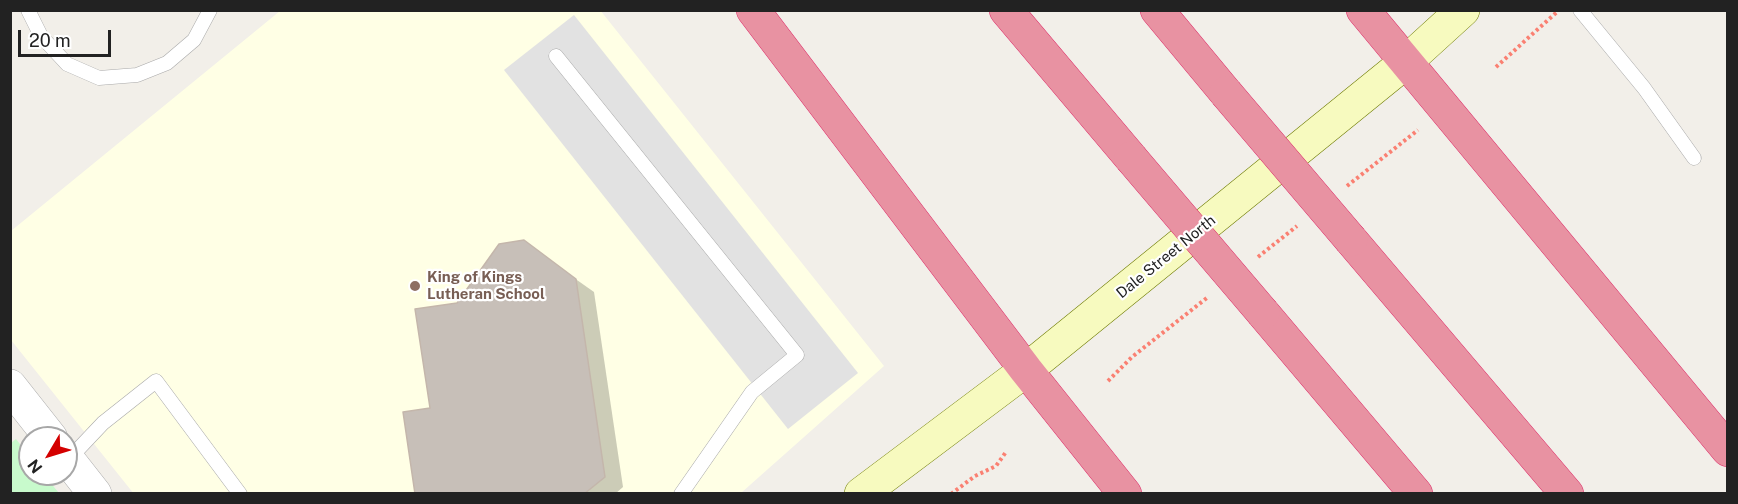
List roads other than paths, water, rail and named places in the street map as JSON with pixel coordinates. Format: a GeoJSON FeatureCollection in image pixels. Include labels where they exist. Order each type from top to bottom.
{"type":"FeatureCollection","features":[{"type":"Feature","properties":{"kind":"highway"},"geometry":{"type":"LineString","coordinates":[[753,10],[1026,370],[1125,494]]}},
{"type":"Feature","properties":{"kind":"highway"},"geometry":{"type":"LineString","coordinates":[[1006,10],[1416,494]]}},
{"type":"Feature","properties":{"kind":"highway"},"geometry":{"type":"LineString","coordinates":[[1156,10],[1567,494]]}},
{"type":"Feature","properties":{"kind":"highway"},"geometry":{"type":"LineString","coordinates":[[1363,10],[1728,450]]}},
{"type":"Feature","properties":{"kind":"main road","name":"Dale Street North"},"geometry":{"type":"LineString","coordinates":[[861,494],[1026,370],[1407,61],[1463,10]]}},
{"type":"Feature","properties":{"kind":"street"},"geometry":{"type":"LineString","coordinates":[[10,386],[42,426]]}},
{"type":"Feature","properties":{"kind":"street"},"geometry":{"type":"LineString","coordinates":[[78,472],[95,494]]}},
{"type":"Feature","properties":{"kind":"lane"},"geometry":{"type":"LineString","coordinates":[[28,10],[41,36],[67,64],[99,78],[137,75],[167,63],[195,40],[210,10]]}},
{"type":"Feature","properties":{"kind":"lane"},"geometry":{"type":"LineString","coordinates":[[1580,10],[1644,88],[1694,158]]}},
{"type":"Feature","properties":{"kind":"lane"},"geometry":{"type":"LineString","coordinates":[[556,56],[797,355],[752,392],[686,492]]}},
{"type":"Feature","properties":{"kind":"lane"},"geometry":{"type":"LineString","coordinates":[[78,440],[156,381],[240,494]]}},
{"type":"Feature","properties":{"kind":"place","name":"King of Kings Lutheran School"},"geometry":{"type":"Point","coordinates":[415,286]}}]}
